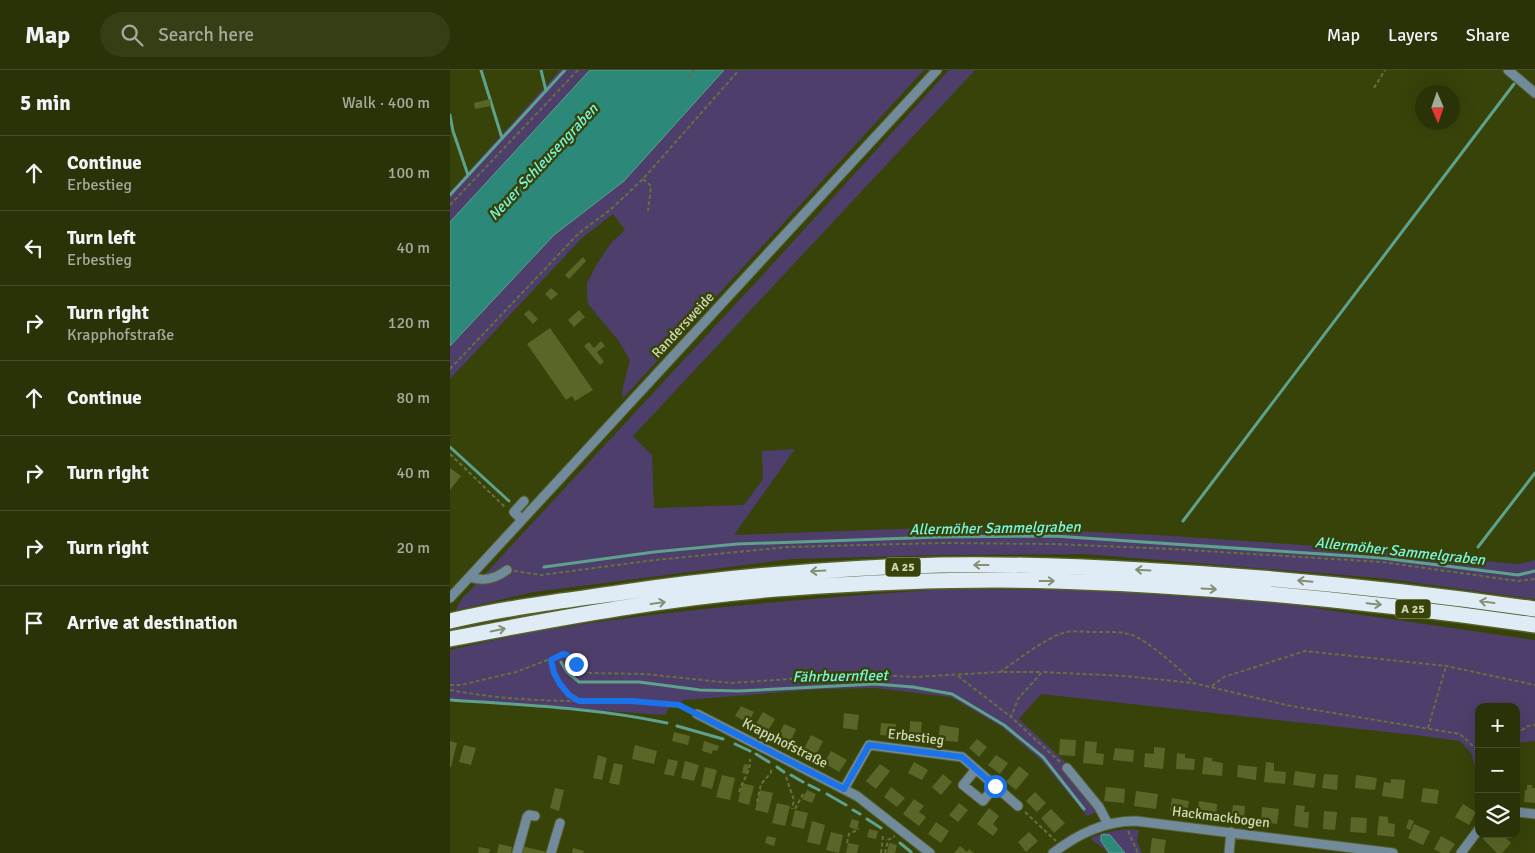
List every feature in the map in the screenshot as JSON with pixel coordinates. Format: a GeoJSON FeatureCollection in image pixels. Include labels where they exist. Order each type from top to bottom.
{"type":"FeatureCollection","features":[{"type":"Feature","properties":{"kind":"highway","name":"A 25"},"geometry":{"type":"LineString","coordinates":[[452,621],[541,604],[660,587],[790,573],[940,565],[1054,565],[1235,575],[1354,586],[1535,609]]}},
{"type":"Feature","properties":{"kind":"highway","name":"A 25"},"geometry":{"type":"LineString","coordinates":[[450,639],[544,620],[662,602],[790,588],[940,581],[1054,580],[1234,591],[1413,609],[1535,625]]}},
{"type":"Feature","properties":{"kind":"street","name":"Randersweide"},"geometry":{"type":"LineString","coordinates":[[450,598],[936,70]]}},
{"type":"Feature","properties":{"kind":"street"},"geometry":{"type":"LineString","coordinates":[[1508,70],[1535,94]]}},
{"type":"Feature","properties":{"kind":"street"},"geometry":{"type":"LineString","coordinates":[[522,520],[514,512],[524,501]]}},
{"type":"Feature","properties":{"kind":"street"},"geometry":{"type":"LineString","coordinates":[[470,577],[487,580],[507,570]]}},
{"type":"Feature","properties":{"kind":"street","name":"Krapphofstraße"},"geometry":{"type":"LineString","coordinates":[[697,714],[844,789],[871,806],[930,853]]}},
{"type":"Feature","properties":{"kind":"street","name":"Erbestieg"},"geometry":{"type":"LineString","coordinates":[[844,789],[869,745],[962,757],[1018,806]]}},
{"type":"Feature","properties":{"kind":"street"},"geometry":{"type":"LineString","coordinates":[[1066,768],[1099,808],[1108,824]]}},
{"type":"Feature","properties":{"kind":"street"},"geometry":{"type":"LineString","coordinates":[[976,769],[964,785],[983,801],[995,786]]}},
{"type":"Feature","properties":{"kind":"street"},"geometry":{"type":"LineString","coordinates":[[1520,812],[1535,814]]}},
{"type":"Feature","properties":{"kind":"street"},"geometry":{"type":"LineString","coordinates":[[517,853],[527,817],[529,815],[535,816]]}},
{"type":"Feature","properties":{"kind":"street","name":"Hackmackbogen"},"geometry":{"type":"LineString","coordinates":[[1052,853],[1075,837],[1108,824],[1128,821],[1232,832],[1356,851],[1393,853]]}},
{"type":"Feature","properties":{"kind":"street"},"geometry":{"type":"LineString","coordinates":[[551,853],[560,823]]}},
{"type":"Feature","properties":{"kind":"street"},"geometry":{"type":"LineString","coordinates":[[1229,853],[1232,832]]}},
{"type":"Feature","properties":{"kind":"street"},"geometry":{"type":"LineString","coordinates":[[1461,853],[1475,834]]}},
{"type":"Feature","properties":{"kind":"path"},"geometry":{"type":"LineString","coordinates":[[450,205],[578,70]]}},
{"type":"Feature","properties":{"kind":"path"},"geometry":{"type":"LineString","coordinates":[[688,78],[694,70]]}},
{"type":"Feature","properties":{"kind":"path"},"geometry":{"type":"LineString","coordinates":[[450,370],[578,232],[610,210],[643,179],[739,70]]}},
{"type":"Feature","properties":{"kind":"path"},"geometry":{"type":"LineString","coordinates":[[1374,88],[1385,70]]}},
{"type":"Feature","properties":{"kind":"path"},"geometry":{"type":"LineString","coordinates":[[643,179],[651,186],[648,211]]}},
{"type":"Feature","properties":{"kind":"path"},"geometry":{"type":"LineString","coordinates":[[450,454],[509,510],[514,512]]}},
{"type":"Feature","properties":{"kind":"path"},"geometry":{"type":"LineString","coordinates":[[1000,672],[1032,650],[1061,634],[1070,632],[1118,632],[1133,635],[1148,645],[1185,674],[1193,683]]}},
{"type":"Feature","properties":{"kind":"path"},"geometry":{"type":"LineString","coordinates":[[1212,686],[1224,677],[1305,651],[1446,666],[1535,685]]}},
{"type":"Feature","properties":{"kind":"path"},"geometry":{"type":"LineString","coordinates":[[450,685],[516,672],[563,654],[567,655],[582,670],[590,673],[645,674],[731,684],[864,674],[913,677],[958,676],[1000,672],[1042,672],[1125,676],[1212,686],[1291,706],[1460,734],[1475,748]]}},
{"type":"Feature","properties":{"kind":"path"},"geometry":{"type":"LineString","coordinates":[[551,660],[554,673],[560,684],[569,695],[579,701]]}},
{"type":"Feature","properties":{"kind":"path"},"geometry":{"type":"LineString","coordinates":[[1428,728],[1446,666]]}},
{"type":"Feature","properties":{"kind":"path"},"geometry":{"type":"LineString","coordinates":[[1011,717],[1018,699],[1042,672]]}},
{"type":"Feature","properties":{"kind":"path"},"geometry":{"type":"LineString","coordinates":[[958,676],[1011,717],[1066,768]]}},
{"type":"Feature","properties":{"kind":"path"},"geometry":{"type":"LineString","coordinates":[[1530,685],[1535,689]]}},
{"type":"Feature","properties":{"kind":"path"},"geometry":{"type":"LineString","coordinates":[[450,690],[476,695],[579,701],[631,701],[679,705],[697,714]]}},
{"type":"Feature","properties":{"kind":"path"},"geometry":{"type":"LineString","coordinates":[[1520,731],[1535,724]]}},
{"type":"Feature","properties":{"kind":"path"},"geometry":{"type":"LineString","coordinates":[[739,792],[747,776],[750,759]]}},
{"type":"Feature","properties":{"kind":"path"},"geometry":{"type":"LineString","coordinates":[[757,802],[762,784],[771,769]]}},
{"type":"Feature","properties":{"kind":"path"},"geometry":{"type":"LineString","coordinates":[[786,777],[794,800],[793,809],[803,794]]}},
{"type":"Feature","properties":{"kind":"path"},"geometry":{"type":"LineString","coordinates":[[1018,806],[1061,846]]}},
{"type":"Feature","properties":{"kind":"path"},"geometry":{"type":"LineString","coordinates":[[1128,821],[1130,837],[1138,853]]}},
{"type":"Feature","properties":{"kind":"path"},"geometry":{"type":"LineString","coordinates":[[847,843],[849,834],[860,829]]}},
{"type":"Feature","properties":{"kind":"path"},"geometry":{"type":"LineString","coordinates":[[881,853],[884,836]]}},
{"type":"Feature","properties":{"kind":"path"},"geometry":{"type":"LineString","coordinates":[[885,853],[888,840],[895,836]]}},
{"type":"Feature","properties":{"kind":"shaded area"},"geometry":{"type":"Polygon","coordinates":[[[560,70],[590,70],[450,222],[450,192],[560,70]]]}},
{"type":"Feature","properties":{"kind":"shaded area"},"geometry":{"type":"Polygon","coordinates":[[[724,70],[924,70],[623,398],[622,391],[630,360],[618,340],[588,304],[587,295],[587,283],[597,264],[611,243],[625,230],[613,214],[582,238],[450,379],[450,346],[554,235],[624,181],[724,70]]]}},
{"type":"Feature","properties":{"kind":"shaded area"},"geometry":{"type":"Polygon","coordinates":[[[949,70],[975,70],[633,436],[652,455],[654,508],[744,505],[763,479],[762,451],[795,449],[734,535],[925,528],[1050,530],[1157,535],[1377,550],[1519,564],[1535,560],[1535,599],[1380,578],[1086,554],[941,555],[791,559],[534,592],[456,610],[461,600],[769,268],[949,70]]]}},
{"type":"Feature","properties":{"kind":"shaded area"},"geometry":{"type":"Polygon","coordinates":[[[943,589],[1082,590],[1273,602],[1535,640],[1535,741],[1520,743],[1520,703],[1475,703],[1475,766],[1471,753],[1460,741],[1041,694],[1019,719],[1076,772],[1106,808],[1087,816],[1042,761],[1002,727],[951,697],[875,688],[823,689],[685,700],[670,706],[665,715],[450,700],[450,650],[534,632],[596,622],[744,605],[943,589]]]}},
{"type":"Feature","properties":{"kind":"shaded area"},"geometry":{"type":"Polygon","coordinates":[[[1125,829],[1139,830],[1137,841],[1142,853],[1125,853],[1110,835],[1101,834],[1125,829]]]}},
{"type":"Feature","properties":{"kind":"shaded area"},"geometry":{"type":"Polygon","coordinates":[[[1101,834],[1101,841],[1109,853],[1090,838],[1101,834]]]}},
{"type":"Feature","properties":{"kind":"water","name":"Neuer Schleusengraben"},"geometry":{"type":"Polygon","coordinates":[[[590,70],[724,70],[624,181],[554,235],[450,346],[450,222],[590,70]]]}},
{"type":"Feature","properties":{"kind":"water"},"geometry":{"type":"Polygon","coordinates":[[[1101,835],[1110,835],[1125,853],[1109,853],[1101,841],[1101,835]]]}},
{"type":"Feature","properties":{"kind":"building"},"geometry":{"type":"Polygon","coordinates":[[[490,99],[491,106],[475,109],[474,103],[490,99]]]}},
{"type":"Feature","properties":{"kind":"building"},"geometry":{"type":"Polygon","coordinates":[[[583,257],[586,261],[569,279],[565,275],[583,257]]]}},
{"type":"Feature","properties":{"kind":"building"},"geometry":{"type":"Polygon","coordinates":[[[551,288],[558,294],[551,300],[545,294],[551,288]]]}},
{"type":"Feature","properties":{"kind":"building"},"geometry":{"type":"Polygon","coordinates":[[[529,310],[538,319],[533,324],[524,314],[529,310]]]}},
{"type":"Feature","properties":{"kind":"building"},"geometry":{"type":"Polygon","coordinates":[[[579,310],[585,317],[574,327],[568,320],[579,310]]]}},
{"type":"Feature","properties":{"kind":"building"},"geometry":{"type":"Polygon","coordinates":[[[550,328],[593,390],[575,401],[572,396],[566,400],[527,344],[550,328]]]}},
{"type":"Feature","properties":{"kind":"building"},"geometry":{"type":"Polygon","coordinates":[[[601,341],[605,346],[597,352],[604,362],[600,365],[584,346],[589,342],[594,348],[601,341]]]}},
{"type":"Feature","properties":{"kind":"building"},"geometry":{"type":"Polygon","coordinates":[[[450,468],[461,476],[450,490],[450,468]]]}},
{"type":"Feature","properties":{"kind":"building"},"geometry":{"type":"Polygon","coordinates":[[[741,706],[754,712],[748,723],[735,716],[741,706]]]}},
{"type":"Feature","properties":{"kind":"building"},"geometry":{"type":"Polygon","coordinates":[[[763,712],[775,719],[766,734],[754,727],[763,712]]]}},
{"type":"Feature","properties":{"kind":"building"},"geometry":{"type":"Polygon","coordinates":[[[844,713],[859,715],[857,730],[843,728],[844,713]]]}},
{"type":"Feature","properties":{"kind":"building"},"geometry":{"type":"Polygon","coordinates":[[[910,721],[922,722],[921,731],[930,732],[929,743],[909,741],[910,721]]]}},
{"type":"Feature","properties":{"kind":"building"},"geometry":{"type":"Polygon","coordinates":[[[881,723],[896,724],[895,736],[880,735],[881,723]]]}},
{"type":"Feature","properties":{"kind":"building"},"geometry":{"type":"Polygon","coordinates":[[[784,724],[796,729],[789,745],[777,739],[784,724]]]}},
{"type":"Feature","properties":{"kind":"building"},"geometry":{"type":"Polygon","coordinates":[[[940,725],[959,728],[958,742],[938,740],[940,725]]]}},
{"type":"Feature","properties":{"kind":"building"},"geometry":{"type":"Polygon","coordinates":[[[674,732],[690,736],[688,745],[672,741],[674,732]]]}},
{"type":"Feature","properties":{"kind":"building"},"geometry":{"type":"Polygon","coordinates":[[[811,735],[823,741],[815,757],[803,751],[811,735]]]}},
{"type":"Feature","properties":{"kind":"building"},"geometry":{"type":"Polygon","coordinates":[[[977,739],[987,747],[979,757],[969,748],[977,739]]]}},
{"type":"Feature","properties":{"kind":"building"},"geometry":{"type":"Polygon","coordinates":[[[1060,739],[1076,740],[1075,756],[1059,755],[1060,739]]]}},
{"type":"Feature","properties":{"kind":"building"},"geometry":{"type":"Polygon","coordinates":[[[450,741],[457,743],[451,767],[450,767],[450,741]]]}},
{"type":"Feature","properties":{"kind":"building"},"geometry":{"type":"Polygon","coordinates":[[[704,741],[719,746],[717,751],[713,750],[712,754],[702,751],[704,741]]]}},
{"type":"Feature","properties":{"kind":"building"},"geometry":{"type":"Polygon","coordinates":[[[1085,741],[1097,742],[1096,753],[1104,754],[1103,765],[1083,763],[1085,741]]]}},
{"type":"Feature","properties":{"kind":"building"},"geometry":{"type":"Polygon","coordinates":[[[464,745],[476,748],[471,765],[459,762],[464,745]]]}},
{"type":"Feature","properties":{"kind":"building"},"geometry":{"type":"Polygon","coordinates":[[[635,745],[657,751],[654,764],[632,759],[635,745]]]}},
{"type":"Feature","properties":{"kind":"building"},"geometry":{"type":"Polygon","coordinates":[[[1154,747],[1165,748],[1163,769],[1144,767],[1145,753],[1154,754],[1154,747]]]}},
{"type":"Feature","properties":{"kind":"building"},"geometry":{"type":"Polygon","coordinates":[[[1115,748],[1134,750],[1133,762],[1113,760],[1115,748]]]}},
{"type":"Feature","properties":{"kind":"building"},"geometry":{"type":"Polygon","coordinates":[[[831,751],[847,760],[839,772],[824,763],[831,751]]]}},
{"type":"Feature","properties":{"kind":"building"},"geometry":{"type":"Polygon","coordinates":[[[1177,753],[1185,754],[1185,758],[1195,759],[1194,770],[1176,769],[1177,753]]]}},
{"type":"Feature","properties":{"kind":"building"},"geometry":{"type":"Polygon","coordinates":[[[598,755],[607,758],[602,780],[593,778],[598,755]]]}},
{"type":"Feature","properties":{"kind":"building"},"geometry":{"type":"Polygon","coordinates":[[[996,755],[1008,763],[1000,774],[988,765],[996,755]]]}},
{"type":"Feature","properties":{"kind":"building"},"geometry":{"type":"Polygon","coordinates":[[[1204,757],[1223,763],[1222,776],[1202,774],[1204,757]]]}},
{"type":"Feature","properties":{"kind":"building"},"geometry":{"type":"Polygon","coordinates":[[[668,759],[678,761],[674,776],[664,774],[668,759]]]}},
{"type":"Feature","properties":{"kind":"building"},"geometry":{"type":"Polygon","coordinates":[[[685,761],[699,765],[694,781],[681,778],[685,761]]]}},
{"type":"Feature","properties":{"kind":"building"},"geometry":{"type":"Polygon","coordinates":[[[914,762],[928,770],[922,780],[908,773],[914,762]]]}},
{"type":"Feature","properties":{"kind":"building"},"geometry":{"type":"Polygon","coordinates":[[[1266,762],[1274,763],[1274,771],[1286,772],[1285,784],[1264,782],[1266,762]]]}},
{"type":"Feature","properties":{"kind":"building"},"geometry":{"type":"Polygon","coordinates":[[[614,763],[623,765],[619,785],[609,783],[614,763]]]}},
{"type":"Feature","properties":{"kind":"building"},"geometry":{"type":"Polygon","coordinates":[[[744,764],[749,765],[747,774],[742,773],[744,764]]]}},
{"type":"Feature","properties":{"kind":"building"},"geometry":{"type":"Polygon","coordinates":[[[880,764],[890,771],[876,789],[866,781],[880,764]]]}},
{"type":"Feature","properties":{"kind":"building"},"geometry":{"type":"Polygon","coordinates":[[[1238,765],[1257,767],[1256,780],[1237,777],[1238,765]]]}},
{"type":"Feature","properties":{"kind":"building"},"geometry":{"type":"Polygon","coordinates":[[[1019,766],[1029,774],[1016,790],[1006,782],[1019,766]]]}},
{"type":"Feature","properties":{"kind":"building"},"geometry":{"type":"Polygon","coordinates":[[[705,767],[717,770],[712,789],[701,786],[705,767]]]}},
{"type":"Feature","properties":{"kind":"building"},"geometry":{"type":"Polygon","coordinates":[[[1295,771],[1316,774],[1314,788],[1293,785],[1295,771]]]}},
{"type":"Feature","properties":{"kind":"building"},"geometry":{"type":"Polygon","coordinates":[[[943,774],[952,782],[941,795],[932,787],[943,774]]]}},
{"type":"Feature","properties":{"kind":"building"},"geometry":{"type":"Polygon","coordinates":[[[1324,774],[1338,775],[1337,790],[1322,788],[1324,774]]]}},
{"type":"Feature","properties":{"kind":"building"},"geometry":{"type":"Polygon","coordinates":[[[722,775],[735,778],[730,800],[716,797],[722,775]]]}},
{"type":"Feature","properties":{"kind":"building"},"geometry":{"type":"Polygon","coordinates":[[[1356,775],[1377,778],[1375,790],[1355,788],[1356,775]]]}},
{"type":"Feature","properties":{"kind":"building"},"geometry":{"type":"Polygon","coordinates":[[[1391,779],[1405,780],[1403,799],[1382,796],[1384,782],[1391,783],[1391,779]]]}},
{"type":"Feature","properties":{"kind":"building"},"geometry":{"type":"Polygon","coordinates":[[[742,783],[754,786],[749,805],[738,802],[742,783]]]}},
{"type":"Feature","properties":{"kind":"building"},"geometry":{"type":"Polygon","coordinates":[[[1527,785],[1532,785],[1532,788],[1535,788],[1535,803],[1524,802],[1527,785]]]}},
{"type":"Feature","properties":{"kind":"building"},"geometry":{"type":"Polygon","coordinates":[[[891,787],[905,798],[897,807],[884,797],[891,787]]]}},
{"type":"Feature","properties":{"kind":"building"},"geometry":{"type":"Polygon","coordinates":[[[1106,787],[1125,789],[1124,803],[1104,801],[1106,787]]]}},
{"type":"Feature","properties":{"kind":"building"},"geometry":{"type":"Polygon","coordinates":[[[555,788],[564,790],[559,811],[550,808],[555,788]]]}},
{"type":"Feature","properties":{"kind":"building"},"geometry":{"type":"Polygon","coordinates":[[[1423,788],[1439,790],[1437,804],[1421,802],[1423,788]]]}},
{"type":"Feature","properties":{"kind":"building"},"geometry":{"type":"Polygon","coordinates":[[[760,790],[773,793],[768,813],[755,810],[760,790]]]}},
{"type":"Feature","properties":{"kind":"building"},"geometry":{"type":"Polygon","coordinates":[[[807,790],[816,794],[812,803],[802,799],[807,790]]]}},
{"type":"Feature","properties":{"kind":"building"},"geometry":{"type":"Polygon","coordinates":[[[1136,791],[1158,794],[1156,809],[1134,806],[1136,791]]]}},
{"type":"Feature","properties":{"kind":"building"},"geometry":{"type":"Polygon","coordinates":[[[1035,792],[1046,803],[1037,812],[1026,801],[1035,792]]]}},
{"type":"Feature","properties":{"kind":"building"},"geometry":{"type":"Polygon","coordinates":[[[1172,798],[1189,801],[1187,813],[1170,811],[1172,798]]]}},
{"type":"Feature","properties":{"kind":"building"},"geometry":{"type":"Polygon","coordinates":[[[914,799],[924,806],[919,812],[926,817],[919,826],[903,814],[914,799]]]}},
{"type":"Feature","properties":{"kind":"building"},"geometry":{"type":"Polygon","coordinates":[[[1199,801],[1217,804],[1216,817],[1197,815],[1199,801]]]}},
{"type":"Feature","properties":{"kind":"building"},"geometry":{"type":"Polygon","coordinates":[[[777,803],[790,806],[785,826],[772,823],[777,803]]]}},
{"type":"Feature","properties":{"kind":"building"},"geometry":{"type":"Polygon","coordinates":[[[959,803],[968,810],[958,822],[949,815],[959,803]]]}},
{"type":"Feature","properties":{"kind":"building"},"geometry":{"type":"Polygon","coordinates":[[[1463,804],[1475,811],[1469,825],[1455,817],[1463,804]]]}},
{"type":"Feature","properties":{"kind":"building"},"geometry":{"type":"Polygon","coordinates":[[[1233,805],[1245,806],[1244,820],[1231,819],[1233,805]]]}},
{"type":"Feature","properties":{"kind":"building"},"geometry":{"type":"Polygon","coordinates":[[[1296,805],[1305,806],[1304,812],[1309,812],[1308,828],[1294,826],[1296,805]]]}},
{"type":"Feature","properties":{"kind":"building"},"geometry":{"type":"Polygon","coordinates":[[[1262,807],[1279,809],[1277,824],[1261,822],[1262,807]]]}},
{"type":"Feature","properties":{"kind":"building"},"geometry":{"type":"Polygon","coordinates":[[[989,808],[999,816],[993,824],[998,829],[993,836],[977,824],[989,808]]]}},
{"type":"Feature","properties":{"kind":"building"},"geometry":{"type":"Polygon","coordinates":[[[1051,809],[1065,823],[1054,833],[1041,818],[1051,809]]]}},
{"type":"Feature","properties":{"kind":"building"},"geometry":{"type":"Polygon","coordinates":[[[795,810],[808,813],[804,829],[791,826],[795,810]]]}},
{"type":"Feature","properties":{"kind":"building"},"geometry":{"type":"Polygon","coordinates":[[[1324,811],[1337,812],[1335,830],[1323,829],[1324,811]]]}},
{"type":"Feature","properties":{"kind":"building"},"geometry":{"type":"Polygon","coordinates":[[[1379,816],[1388,817],[1388,823],[1395,824],[1394,837],[1377,835],[1379,816]]]}},
{"type":"Feature","properties":{"kind":"building"},"geometry":{"type":"Polygon","coordinates":[[[1351,817],[1367,818],[1366,833],[1350,832],[1351,817]]]}},
{"type":"Feature","properties":{"kind":"building"},"geometry":{"type":"Polygon","coordinates":[[[852,819],[859,821],[857,830],[849,827],[852,819]]]}},
{"type":"Feature","properties":{"kind":"building"},"geometry":{"type":"Polygon","coordinates":[[[1409,819],[1414,821],[1410,830],[1406,828],[1409,819]]]}},
{"type":"Feature","properties":{"kind":"building"},"geometry":{"type":"Polygon","coordinates":[[[812,821],[825,825],[820,845],[807,842],[812,821]]]}},
{"type":"Feature","properties":{"kind":"building"},"geometry":{"type":"Polygon","coordinates":[[[936,822],[949,831],[941,843],[928,834],[936,822]]]}},
{"type":"Feature","properties":{"kind":"building"},"geometry":{"type":"Polygon","coordinates":[[[1414,824],[1430,831],[1423,845],[1408,838],[1414,824]]]}},
{"type":"Feature","properties":{"kind":"building"},"geometry":{"type":"Polygon","coordinates":[[[869,829],[878,831],[876,839],[867,837],[869,829]]]}},
{"type":"Feature","properties":{"kind":"building"},"geometry":{"type":"Polygon","coordinates":[[[831,832],[843,835],[839,853],[826,850],[831,832]]]}},
{"type":"Feature","properties":{"kind":"building"},"geometry":{"type":"Polygon","coordinates":[[[1029,832],[1038,841],[1026,852],[1018,842],[1029,832]]]}},
{"type":"Feature","properties":{"kind":"building"},"geometry":{"type":"Polygon","coordinates":[[[767,836],[776,838],[774,846],[765,843],[767,836]]]}},
{"type":"Feature","properties":{"kind":"building"},"geometry":{"type":"Polygon","coordinates":[[[1441,836],[1455,844],[1449,853],[1441,853],[1434,849],[1441,836]]]}},
{"type":"Feature","properties":{"kind":"building"},"geometry":{"type":"Polygon","coordinates":[[[1152,838],[1166,840],[1164,853],[1150,853],[1152,838]]]}},
{"type":"Feature","properties":{"kind":"building"},"geometry":{"type":"Polygon","coordinates":[[[1506,838],[1511,843],[1502,853],[1497,853],[1483,839],[1506,838]]]}},
{"type":"Feature","properties":{"kind":"building"},"geometry":{"type":"Polygon","coordinates":[[[848,843],[859,845],[857,853],[846,853],[848,843]]]}},
{"type":"Feature","properties":{"kind":"building"},"geometry":{"type":"Polygon","coordinates":[[[889,843],[897,845],[895,853],[887,853],[889,843]]]}},
{"type":"Feature","properties":{"kind":"building"},"geometry":{"type":"Polygon","coordinates":[[[499,844],[512,847],[511,853],[497,853],[499,844]]]}},
{"type":"Feature","properties":{"kind":"building"},"geometry":{"type":"Polygon","coordinates":[[[521,846],[547,852],[547,853],[520,853],[521,846]]]}},
{"type":"Feature","properties":{"kind":"building"},"geometry":{"type":"Polygon","coordinates":[[[960,846],[967,852],[969,849],[974,853],[954,853],[960,846]]]}},
{"type":"Feature","properties":{"kind":"building"},"geometry":{"type":"Polygon","coordinates":[[[479,847],[490,849],[489,853],[478,853],[479,847]]]}},
{"type":"Feature","properties":{"kind":"building"},"geometry":{"type":"Polygon","coordinates":[[[573,848],[584,851],[583,853],[572,853],[573,848]]]}},
{"type":"Feature","properties":{"kind":"waterway"},"geometry":{"type":"LineString","coordinates":[[481,70],[502,138]]}},
{"type":"Feature","properties":{"kind":"waterway"},"geometry":{"type":"LineString","coordinates":[[541,70],[546,91]]}},
{"type":"Feature","properties":{"kind":"waterway"},"geometry":{"type":"LineString","coordinates":[[450,195],[565,70]]}},
{"type":"Feature","properties":{"kind":"waterway"},"geometry":{"type":"LineString","coordinates":[[1183,521],[1514,84]]}},
{"type":"Feature","properties":{"kind":"waterway"},"geometry":{"type":"LineString","coordinates":[[450,115],[453,131],[468,175]]}},
{"type":"Feature","properties":{"kind":"waterway"},"geometry":{"type":"LineString","coordinates":[[450,447],[509,501]]}},
{"type":"Feature","properties":{"kind":"waterway"},"geometry":{"type":"LineString","coordinates":[[1478,547],[1535,473]]}},
{"type":"Feature","properties":{"kind":"waterway","name":"Allermöher Sammelgraben"},"geometry":{"type":"LineString","coordinates":[[544,567],[654,552],[737,544],[940,537],[1054,536],[1382,558],[1518,575],[1535,571]]}},
{"type":"Feature","properties":{"kind":"waterway","name":"Fährbuernfleet"},"geometry":{"type":"LineString","coordinates":[[561,662],[567,672],[579,682],[639,682],[700,690],[739,691],[875,684],[913,687],[952,694],[1004,725],[1043,757],[1084,809]]}},
{"type":"Feature","properties":{"kind":"waterway"},"geometry":{"type":"LineString","coordinates":[[451,700],[586,710],[667,723]]}},
{"type":"Feature","properties":{"kind":"waterway"},"geometry":{"type":"LineString","coordinates":[[677,726],[723,739]]}},
{"type":"Feature","properties":{"kind":"waterway"},"geometry":{"type":"LineString","coordinates":[[735,744],[750,751]]}},
{"type":"Feature","properties":{"kind":"waterway"},"geometry":{"type":"LineString","coordinates":[[756,754],[769,762]]}},
{"type":"Feature","properties":{"kind":"waterway"},"geometry":{"type":"LineString","coordinates":[[777,767],[784,772]]}},
{"type":"Feature","properties":{"kind":"waterway"},"geometry":{"type":"LineString","coordinates":[[791,775],[803,782]]}},
{"type":"Feature","properties":{"kind":"waterway"},"geometry":{"type":"LineString","coordinates":[[809,785],[819,790]]}},
{"type":"Feature","properties":{"kind":"waterway"},"geometry":{"type":"LineString","coordinates":[[827,794],[846,805]]}},
{"type":"Feature","properties":{"kind":"waterway"},"geometry":{"type":"LineString","coordinates":[[853,810],[860,814]]}},
{"type":"Feature","properties":{"kind":"waterway"},"geometry":{"type":"LineString","coordinates":[[867,819],[881,828]]}},
{"type":"Feature","properties":{"kind":"waterway"},"geometry":{"type":"LineString","coordinates":[[900,843],[911,852]]}},
{"type":"Feature","properties":{"kind":"route"},"geometry":{"type":"LineString","coordinates":[[576,664],[567,655],[563,654],[551,660],[554,673],[560,684],[569,695],[579,701],[631,701],[679,705],[844,789],[869,745],[962,757],[995,786]]}}]}
